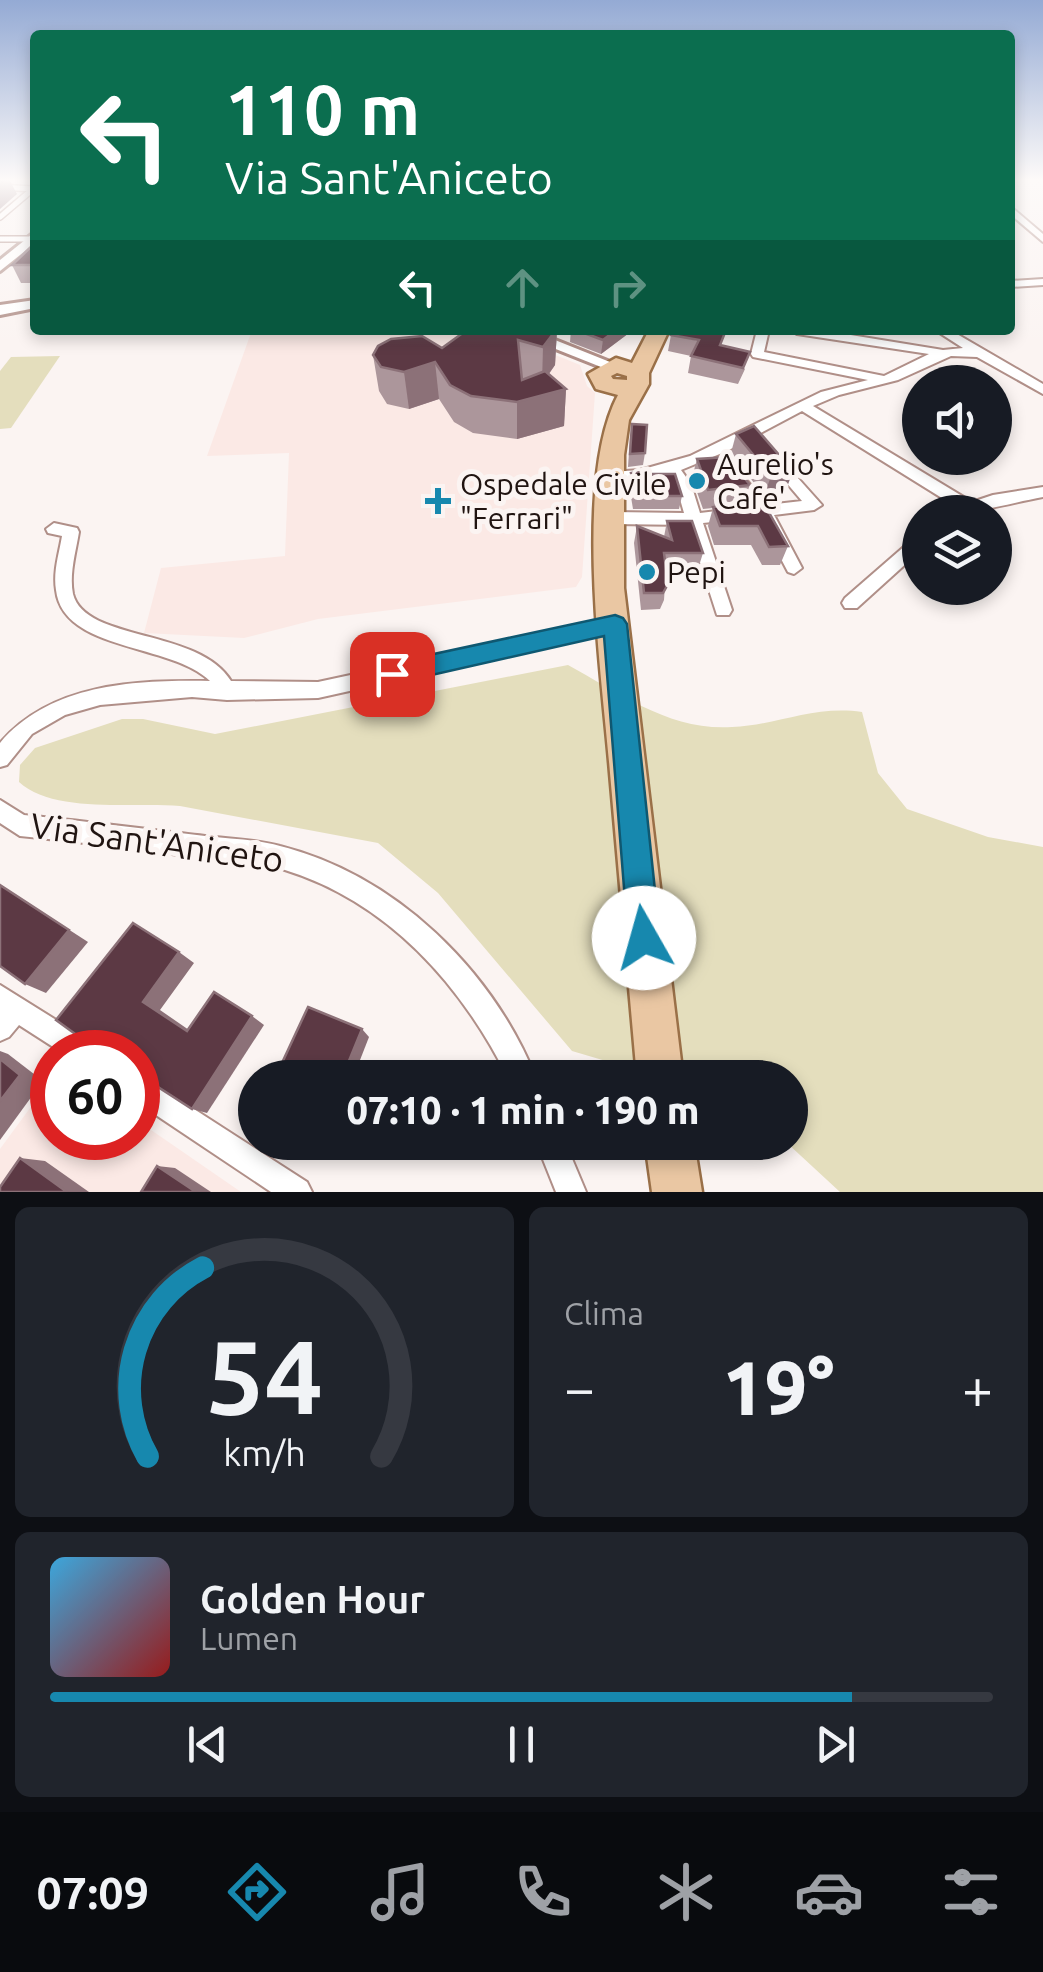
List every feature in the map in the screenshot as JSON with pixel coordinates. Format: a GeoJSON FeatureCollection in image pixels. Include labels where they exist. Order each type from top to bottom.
{"type":"FeatureCollection","features":[{"type":"Feature","properties":{"kind":"main road"},"geometry":{"type":"LineString","coordinates":[[654,339],[619,375],[611,477],[610,588],[658,1060]]}},
{"type":"Feature","properties":{"kind":"main road"},"geometry":{"type":"LineString","coordinates":[[672,1160],[676,1192]]}},
{"type":"Feature","properties":{"kind":"street"},"geometry":{"type":"LineString","coordinates":[[0,267],[30,240]]}},
{"type":"Feature","properties":{"kind":"street"},"geometry":{"type":"LineString","coordinates":[[1015,284],[1043,282]]}},
{"type":"Feature","properties":{"kind":"street"},"geometry":{"type":"LineString","coordinates":[[0,308],[30,304]]}},
{"type":"Feature","properties":{"kind":"street"},"geometry":{"type":"LineString","coordinates":[[529,335],[619,375]]}},
{"type":"Feature","properties":{"kind":"street"},"geometry":{"type":"LineString","coordinates":[[762,335],[756,354],[884,379]]}},
{"type":"Feature","properties":{"kind":"street"},"geometry":{"type":"LineString","coordinates":[[828,335],[938,352],[979,353]]}},
{"type":"Feature","properties":{"kind":"street"},"geometry":{"type":"LineString","coordinates":[[949,335],[1043,390]]}},
{"type":"Feature","properties":{"kind":"street"},"geometry":{"type":"LineString","coordinates":[[611,477],[651,476],[752,435],[826,395],[884,379],[938,352]]}},
{"type":"Feature","properties":{"kind":"street"},"geometry":{"type":"LineString","coordinates":[[805,407],[943,495]]}},
{"type":"Feature","properties":{"kind":"street"},"geometry":{"type":"LineString","coordinates":[[613,518],[692,519],[814,505],[752,435]]}},
{"type":"Feature","properties":{"kind":"street"},"geometry":{"type":"LineString","coordinates":[[716,451],[764,512],[794,568]]}},
{"type":"Feature","properties":{"kind":"street"},"geometry":{"type":"LineString","coordinates":[[671,468],[683,484],[723,610]]}},
{"type":"Feature","properties":{"kind":"street"},"geometry":{"type":"LineString","coordinates":[[1012,496],[1043,492]]}},
{"type":"Feature","properties":{"kind":"street"},"geometry":{"type":"LineString","coordinates":[[54,529],[71,532],[65,570],[66,600],[73,612],[89,626],[164,645],[212,670],[227,692]]}},
{"type":"Feature","properties":{"kind":"street"},"geometry":{"type":"LineString","coordinates":[[850,603],[902,558]]}},
{"type":"Feature","properties":{"kind":"street"},"geometry":{"type":"LineString","coordinates":[[0,758],[5,748],[35,723],[102,695],[149,688],[227,692],[318,690],[615,634]]}},
{"type":"Feature","properties":{"kind":"street","name":"Via Sant'Aniceto"},"geometry":{"type":"LineString","coordinates":[[0,810],[20,825],[279,857],[340,879],[397,914],[448,962],[493,1022],[513,1060]]}},
{"type":"Feature","properties":{"kind":"street"},"geometry":{"type":"LineString","coordinates":[[5,1012],[41,1030]]}},
{"type":"Feature","properties":{"kind":"street"},"geometry":{"type":"LineString","coordinates":[[160,1102],[297,1192]]}},
{"type":"Feature","properties":{"kind":"street"},"geometry":{"type":"LineString","coordinates":[[558,1160],[571,1192]]}},
{"type":"Feature","properties":{"kind":"lane"},"geometry":{"type":"LineString","coordinates":[[0,239],[30,237]]}},
{"type":"Feature","properties":{"kind":"shaded area","name":"Ospedale Civile \"Ferrari\""},"geometry":{"type":"Polygon","coordinates":[[[250,335],[506,335],[580,365],[587,386],[595,393],[582,577],[576,587],[318,619],[244,638],[144,633],[161,568],[285,556],[289,453],[207,456],[250,335]]]}},
{"type":"Feature","properties":{"kind":"shaded area"},"geometry":{"type":"Polygon","coordinates":[[[60,356],[11,428],[0,429],[0,371],[11,357],[60,356]]]}},
{"type":"Feature","properties":{"kind":"shaded area"},"geometry":{"type":"Polygon","coordinates":[[[568,665],[667,717],[709,727],[749,725],[828,711],[862,712],[878,773],[907,809],[988,837],[1043,847],[1043,1192],[840,1192],[805,1160],[808,1060],[602,1060],[572,1051],[438,893],[378,843],[180,806],[73,803],[34,792],[19,782],[20,765],[35,748],[122,719],[143,719],[215,734],[568,665]]]}},
{"type":"Feature","properties":{"kind":"shaded area"},"geometry":{"type":"Polygon","coordinates":[[[30,1108],[30,1160],[160,1160],[160,1136],[241,1192],[0,1192],[0,1149],[30,1108]]]}},
{"type":"Feature","properties":{"kind":"building"},"geometry":{"type":"Polygon","coordinates":[[[30,248],[30,265],[12,265],[30,248]]]}},
{"type":"Feature","properties":{"kind":"building"},"geometry":{"type":"Polygon","coordinates":[[[460,335],[552,335],[543,347],[518,340],[522,380],[545,371],[566,389],[517,402],[471,396],[450,385],[435,362],[404,372],[381,367],[373,355],[378,346],[391,339],[422,336],[442,348],[460,335]]]}},
{"type":"Feature","properties":{"kind":"building"},"geometry":{"type":"Polygon","coordinates":[[[671,335],[724,335],[720,345],[750,352],[743,368],[691,356],[699,340],[671,335]]]}},
{"type":"Feature","properties":{"kind":"building"},"geometry":{"type":"Polygon","coordinates":[[[632,424],[647,425],[645,453],[630,454],[632,424]]]}},
{"type":"Feature","properties":{"kind":"building"},"geometry":{"type":"Polygon","coordinates":[[[754,426],[793,471],[771,476],[736,434],[754,426]]]}},
{"type":"Feature","properties":{"kind":"building"},"geometry":{"type":"Polygon","coordinates":[[[728,457],[750,485],[708,490],[697,459],[728,457]]]}},
{"type":"Feature","properties":{"kind":"building"},"geometry":{"type":"Polygon","coordinates":[[[631,473],[675,474],[682,496],[636,496],[631,473]]]}},
{"type":"Feature","properties":{"kind":"building"},"geometry":{"type":"Polygon","coordinates":[[[763,502],[788,546],[769,547],[758,526],[720,526],[713,507],[763,502]]]}},
{"type":"Feature","properties":{"kind":"building"},"geometry":{"type":"Polygon","coordinates":[[[667,521],[692,521],[703,553],[664,553],[668,584],[663,593],[644,593],[637,526],[672,540],[667,521]]]}},
{"type":"Feature","properties":{"kind":"building"},"geometry":{"type":"Polygon","coordinates":[[[0,885],[69,930],[25,984],[0,966],[0,885]]]}},
{"type":"Feature","properties":{"kind":"building"},"geometry":{"type":"Polygon","coordinates":[[[133,923],[179,952],[143,1002],[187,1031],[214,992],[252,1016],[192,1109],[160,1088],[160,1030],[70,1030],[56,1020],[133,923]]]}},
{"type":"Feature","properties":{"kind":"building"},"geometry":{"type":"Polygon","coordinates":[[[308,1007],[362,1029],[349,1060],[283,1060],[308,1007]]]}},
{"type":"Feature","properties":{"kind":"building"},"geometry":{"type":"Polygon","coordinates":[[[0,1059],[20,1075],[0,1101],[0,1059]]]}},
{"type":"Feature","properties":{"kind":"building"},"geometry":{"type":"Polygon","coordinates":[[[20,1158],[67,1192],[0,1192],[20,1158]]]}},
{"type":"Feature","properties":{"kind":"building"},"geometry":{"type":"Polygon","coordinates":[[[157,1166],[196,1192],[141,1192],[157,1166]]]}},
{"type":"Feature","properties":{"kind":"place","name":"Aurelio's Cafe'"},"geometry":{"type":"Point","coordinates":[697,481]}},
{"type":"Feature","properties":{"kind":"place","name":"Ospedale Civile \"Ferrari\""},"geometry":{"type":"Point","coordinates":[438,501]}},
{"type":"Feature","properties":{"kind":"place","name":"Pepi"},"geometry":{"type":"Point","coordinates":[647,572]}},
{"type":"Feature","properties":{"kind":"route"},"geometry":{"type":"LineString","coordinates":[[392,674],[615,624],[644,938]]}}]}
